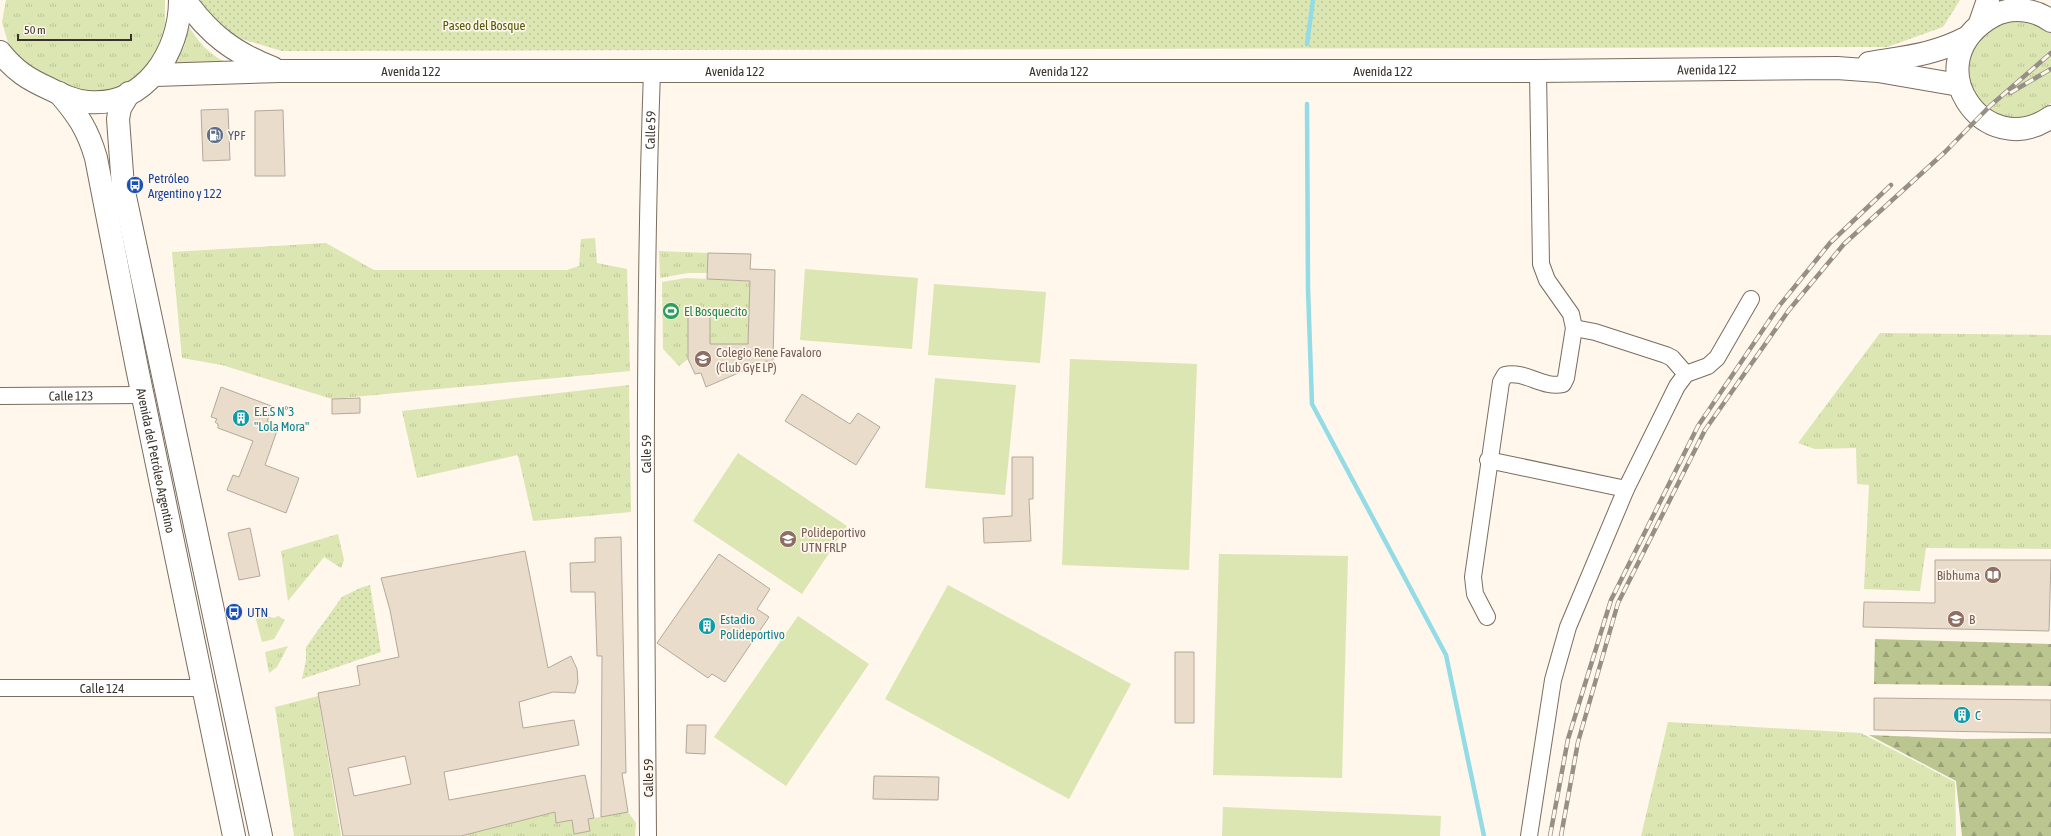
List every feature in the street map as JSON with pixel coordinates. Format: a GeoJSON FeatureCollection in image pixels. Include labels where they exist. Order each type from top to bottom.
{"type":"FeatureCollection","features":[{"type":"Feature","properties":{"kind":"main road"},"geometry":{"type":"LineString","coordinates":[[0,52],[12,67],[29,79],[59,93],[80,101],[102,102],[116,99],[129,93],[155,75],[167,57],[175,37],[180,15],[180,0]]}},
{"type":"Feature","properties":{"kind":"main road","name":"Avenida 122"},"geometry":{"type":"LineString","coordinates":[[185,0],[199,20],[222,42],[250,59],[280,71]]}},
{"type":"Feature","properties":{"kind":"main road"},"geometry":{"type":"LineString","coordinates":[[1988,0],[1973,31],[1959,53],[1957,69],[1959,85],[1971,108],[1984,119],[2000,127],[2018,129],[2041,124],[2051,117]]}},
{"type":"Feature","properties":{"kind":"main road"},"geometry":{"type":"LineString","coordinates":[[2027,0],[2047,18]]}},
{"type":"Feature","properties":{"kind":"main road","name":"Avenida 122"},"geometry":{"type":"LineString","coordinates":[[1837,68],[1928,54],[1945,49],[2000,12],[2022,10],[2047,18]]}},
{"type":"Feature","properties":{"kind":"main road","name":"Avenida 122"},"geometry":{"type":"LineString","coordinates":[[155,75],[280,71],[1538,71],[1837,68],[1878,71],[1959,85]]}},
{"type":"Feature","properties":{"kind":"main road"},"geometry":{"type":"LineString","coordinates":[[0,79],[29,79]]}},
{"type":"Feature","properties":{"kind":"main road","name":"Avenida del Petróleo Argentino"},"geometry":{"type":"LineString","coordinates":[[59,93],[82,121],[90,137],[96,158],[143,395],[234,836]]}},
{"type":"Feature","properties":{"kind":"main road","name":"Avenida del Petróleo Argentino"},"geometry":{"type":"LineString","coordinates":[[129,93],[120,108],[118,119],[123,187],[261,836]]}},
{"type":"Feature","properties":{"kind":"street","name":"Calle 59"},"geometry":{"type":"LineString","coordinates":[[648,836],[645,377],[647,224],[652,71]]}},
{"type":"Feature","properties":{"kind":"street"},"geometry":{"type":"LineString","coordinates":[[1487,617],[1475,594],[1473,577],[1488,460],[1501,382],[1505,375],[1514,373],[1554,386],[1563,384],[1566,378],[1574,328],[1571,314],[1547,280],[1542,264],[1538,71]]}},
{"type":"Feature","properties":{"kind":"street"},"geometry":{"type":"LineString","coordinates":[[1530,836],[1553,680],[1568,627],[1626,489],[1677,386],[1686,374],[1708,366],[1717,358],[1751,299]]}},
{"type":"Feature","properties":{"kind":"street"},"geometry":{"type":"LineString","coordinates":[[1574,328],[1595,332],[1666,355],[1672,358],[1686,374]]}},
{"type":"Feature","properties":{"kind":"street","name":"Calle 123"},"geometry":{"type":"LineString","coordinates":[[0,396],[143,395]]}},
{"type":"Feature","properties":{"kind":"street"},"geometry":{"type":"LineString","coordinates":[[1488,460],[1626,489]]}},
{"type":"Feature","properties":{"kind":"street","name":"Calle 124"},"geometry":{"type":"LineString","coordinates":[[0,688],[203,688]]}},
{"type":"Feature","properties":{"kind":"green space"},"geometry":{"type":"Polygon","coordinates":[[[6,0],[165,0],[165,25],[156,54],[140,74],[116,91],[86,93],[59,86],[11,53],[2,22],[6,0]]]}},
{"type":"Feature","properties":{"kind":"green space","name":"Paseo del Bosque"},"geometry":{"type":"Polygon","coordinates":[[[200,0],[1960,0],[1943,27],[1887,47],[282,51],[225,34],[200,0]]]}},
{"type":"Feature","properties":{"kind":"green space"},"geometry":{"type":"Polygon","coordinates":[[[2020,16],[2051,31],[2051,103],[2036,114],[2027,117],[2009,118],[1991,113],[1976,102],[1970,91],[1964,58],[1984,26],[2020,16]]]}},
{"type":"Feature","properties":{"kind":"green space"},"geometry":{"type":"Polygon","coordinates":[[[189,27],[200,43],[212,54],[244,70],[173,65],[184,47],[189,27]]]}},
{"type":"Feature","properties":{"kind":"green space"},"geometry":{"type":"Polygon","coordinates":[[[595,238],[597,263],[627,269],[630,371],[332,399],[222,365],[182,358],[172,252],[326,243],[374,270],[567,270],[579,266],[581,239],[595,238]]]}},
{"type":"Feature","properties":{"kind":"green space"},"geometry":{"type":"Polygon","coordinates":[[[659,251],[708,253],[707,273],[688,273],[660,278],[659,251]]]}},
{"type":"Feature","properties":{"kind":"green space"},"geometry":{"type":"Polygon","coordinates":[[[805,269],[918,278],[912,349],[800,340],[805,269]]]}},
{"type":"Feature","properties":{"kind":"green space"},"geometry":{"type":"Polygon","coordinates":[[[686,278],[750,281],[748,344],[710,344],[710,314],[688,314],[688,359],[679,366],[663,349],[662,282],[686,278]]]}},
{"type":"Feature","properties":{"kind":"green space"},"geometry":{"type":"Polygon","coordinates":[[[934,284],[1046,292],[1040,363],[928,355],[934,284]]]}},
{"type":"Feature","properties":{"kind":"green space"},"geometry":{"type":"Polygon","coordinates":[[[1880,333],[2051,335],[2051,549],[1926,548],[1920,591],[1864,589],[1869,485],[1857,484],[1856,448],[1815,449],[1798,443],[1880,333]]]}},
{"type":"Feature","properties":{"kind":"green space"},"geometry":{"type":"Polygon","coordinates":[[[1070,359],[1197,364],[1189,570],[1062,565],[1070,359]]]}},
{"type":"Feature","properties":{"kind":"green space"},"geometry":{"type":"Polygon","coordinates":[[[935,378],[1016,385],[1005,495],[925,488],[935,378]]]}},
{"type":"Feature","properties":{"kind":"green space"},"geometry":{"type":"Polygon","coordinates":[[[629,385],[631,512],[533,521],[518,455],[417,478],[402,411],[629,385]]]}},
{"type":"Feature","properties":{"kind":"green space"},"geometry":{"type":"Polygon","coordinates":[[[738,453],[847,526],[802,594],[693,521],[738,453]]]}},
{"type":"Feature","properties":{"kind":"green space"},"geometry":{"type":"Polygon","coordinates":[[[338,534],[344,560],[341,568],[324,557],[288,601],[281,551],[338,534]]]}},
{"type":"Feature","properties":{"kind":"green space"},"geometry":{"type":"Polygon","coordinates":[[[1219,554],[1348,556],[1342,778],[1213,775],[1219,554]]]}},
{"type":"Feature","properties":{"kind":"green space"},"geometry":{"type":"Polygon","coordinates":[[[370,585],[381,652],[302,679],[306,660],[306,647],[342,597],[370,585]]]}},
{"type":"Feature","properties":{"kind":"green space"},"geometry":{"type":"Polygon","coordinates":[[[948,585],[1131,684],[1069,799],[885,699],[948,585]]]}},
{"type":"Feature","properties":{"kind":"green space"},"geometry":{"type":"Polygon","coordinates":[[[254,612],[274,618],[278,616],[285,620],[274,639],[262,642],[254,612]]]}},
{"type":"Feature","properties":{"kind":"green space"},"geometry":{"type":"Polygon","coordinates":[[[798,616],[869,664],[786,786],[714,737],[798,616]]]}},
{"type":"Feature","properties":{"kind":"green space"},"geometry":{"type":"Polygon","coordinates":[[[1875,639],[2051,644],[2051,686],[1874,684],[1875,639]]]}},
{"type":"Feature","properties":{"kind":"green space"},"geometry":{"type":"Polygon","coordinates":[[[288,646],[277,667],[269,673],[265,652],[288,646]]]}},
{"type":"Feature","properties":{"kind":"green space"},"geometry":{"type":"Polygon","coordinates":[[[318,696],[341,836],[294,836],[275,707],[318,696]]]}},
{"type":"Feature","properties":{"kind":"green space"},"geometry":{"type":"Polygon","coordinates":[[[1668,722],[1861,733],[1955,782],[1956,836],[1641,836],[1668,722]]]}},
{"type":"Feature","properties":{"kind":"green space"},"geometry":{"type":"Polygon","coordinates":[[[1869,735],[1965,739],[2051,738],[2051,836],[1962,836],[1956,781],[1869,735]]]}},
{"type":"Feature","properties":{"kind":"green space"},"geometry":{"type":"Polygon","coordinates":[[[1223,807],[1441,816],[1440,836],[1222,836],[1223,807]]]}},
{"type":"Feature","properties":{"kind":"green space"},"geometry":{"type":"Polygon","coordinates":[[[555,812],[557,823],[572,820],[574,834],[590,831],[588,819],[628,812],[636,823],[635,836],[461,836],[555,812]]]}},
{"type":"Feature","properties":{"kind":"building","name":"YPF"},"geometry":{"type":"Polygon","coordinates":[[[228,109],[230,160],[203,161],[201,110],[228,109]]]}},
{"type":"Feature","properties":{"kind":"building"},"geometry":{"type":"Polygon","coordinates":[[[283,110],[285,176],[255,176],[255,111],[283,110]]]}},
{"type":"Feature","properties":{"kind":"building"},"geometry":{"type":"Polygon","coordinates":[[[708,253],[751,254],[750,269],[775,270],[773,362],[766,361],[706,387],[701,373],[695,374],[688,359],[688,314],[710,314],[710,344],[748,344],[750,281],[707,279],[708,253]]]}},
{"type":"Feature","properties":{"kind":"building"},"geometry":{"type":"Polygon","coordinates":[[[221,387],[274,407],[267,421],[279,425],[265,465],[299,478],[286,513],[227,490],[233,475],[239,477],[253,441],[218,428],[218,424],[215,422],[217,419],[211,417],[221,387]]]}},
{"type":"Feature","properties":{"kind":"building"},"geometry":{"type":"Polygon","coordinates":[[[802,394],[850,424],[858,413],[880,427],[856,465],[785,421],[802,394]]]}},
{"type":"Feature","properties":{"kind":"building"},"geometry":{"type":"Polygon","coordinates":[[[360,398],[360,413],[332,414],[332,399],[360,398]]]}},
{"type":"Feature","properties":{"kind":"building"},"geometry":{"type":"Polygon","coordinates":[[[1012,457],[1033,457],[1033,499],[1029,499],[1031,541],[984,543],[983,518],[1012,516],[1012,457]]]}},
{"type":"Feature","properties":{"kind":"building"},"geometry":{"type":"Polygon","coordinates":[[[250,528],[260,576],[239,580],[228,533],[250,528]]]}},
{"type":"Feature","properties":{"kind":"building"},"geometry":{"type":"Polygon","coordinates":[[[621,537],[626,773],[622,773],[628,812],[601,817],[602,656],[597,656],[595,592],[571,592],[570,563],[595,562],[595,538],[621,537]]]}},
{"type":"Feature","properties":{"kind":"building"},"geometry":{"type":"Polygon","coordinates":[[[525,551],[548,668],[571,656],[577,669],[578,682],[575,693],[553,692],[519,702],[523,728],[574,720],[579,745],[444,772],[449,800],[585,775],[594,818],[588,819],[590,831],[574,834],[572,820],[556,823],[555,812],[461,836],[343,836],[318,693],[360,685],[357,666],[399,657],[390,610],[381,578],[525,551]],[[405,756],[348,768],[354,796],[411,784],[405,756]]]}},
{"type":"Feature","properties":{"kind":"building","name":"Estadio Polideportivo"},"geometry":{"type":"Polygon","coordinates":[[[719,554],[770,589],[757,609],[769,617],[725,682],[712,674],[708,678],[657,643],[719,554]]]}},
{"type":"Feature","properties":{"kind":"building","name":"B"},"geometry":{"type":"Polygon","coordinates":[[[1935,560],[2051,560],[2049,631],[1863,627],[1864,602],[1935,603],[1935,560]]]}},
{"type":"Feature","properties":{"kind":"building"},"geometry":{"type":"Polygon","coordinates":[[[1175,652],[1194,652],[1194,723],[1175,723],[1175,652]]]}},
{"type":"Feature","properties":{"kind":"building","name":"C"},"geometry":{"type":"Polygon","coordinates":[[[1874,698],[2051,700],[2051,733],[1874,730],[1874,698]]]}},
{"type":"Feature","properties":{"kind":"building"},"geometry":{"type":"Polygon","coordinates":[[[687,725],[706,725],[705,754],[686,753],[687,725]]]}},
{"type":"Feature","properties":{"kind":"building"},"geometry":{"type":"Polygon","coordinates":[[[874,776],[939,777],[938,800],[873,799],[874,776]]]}},
{"type":"Feature","properties":{"kind":"waterway"},"geometry":{"type":"LineString","coordinates":[[1307,44],[1313,0]]}},
{"type":"Feature","properties":{"kind":"waterway"},"geometry":{"type":"LineString","coordinates":[[1307,104],[1308,289],[1312,404],[1446,655],[1484,836]]}},
{"type":"Feature","properties":{"kind":"railway"},"geometry":{"type":"LineString","coordinates":[[1561,836],[1578,742],[1618,603],[1705,430],[1789,310],[1844,244],[1945,152],[1990,106],[2051,53]]}},
{"type":"Feature","properties":{"kind":"railway"},"geometry":{"type":"LineString","coordinates":[[2010,93],[2051,69]]}},
{"type":"Feature","properties":{"kind":"railway"},"geometry":{"type":"LineString","coordinates":[[1550,836],[1568,739],[1611,600],[1698,426],[1779,306],[1830,243],[1891,185]]}},
{"type":"Feature","properties":{"kind":"place","name":"YPF"},"geometry":{"type":"Point","coordinates":[215,135]}},
{"type":"Feature","properties":{"kind":"place","name":"Petróleo Argentino y 122"},"geometry":{"type":"Point","coordinates":[135,185]}},
{"type":"Feature","properties":{"kind":"place","name":"El Bosquecito"},"geometry":{"type":"Point","coordinates":[671,311]}},
{"type":"Feature","properties":{"kind":"place","name":"Colegio Rene Favaloro (Club GyE LP)"},"geometry":{"type":"Point","coordinates":[703,359]}},
{"type":"Feature","properties":{"kind":"place","name":"E.E.S Nº3 \"Lola Mora\""},"geometry":{"type":"Point","coordinates":[241,418]}},
{"type":"Feature","properties":{"kind":"place","name":"Polideportivo UTN FRLP"},"geometry":{"type":"Point","coordinates":[788,539]}},
{"type":"Feature","properties":{"kind":"place","name":"Bibhuma"},"geometry":{"type":"Point","coordinates":[1993,575]}},
{"type":"Feature","properties":{"kind":"place","name":"UTN"},"geometry":{"type":"Point","coordinates":[234,612]}},
{"type":"Feature","properties":{"kind":"place","name":"B"},"geometry":{"type":"Point","coordinates":[1956,619]}},
{"type":"Feature","properties":{"kind":"place","name":"Estadio Polideportivo"},"geometry":{"type":"Point","coordinates":[707,626]}},
{"type":"Feature","properties":{"kind":"place","name":"C"},"geometry":{"type":"Point","coordinates":[1962,715]}}]}
